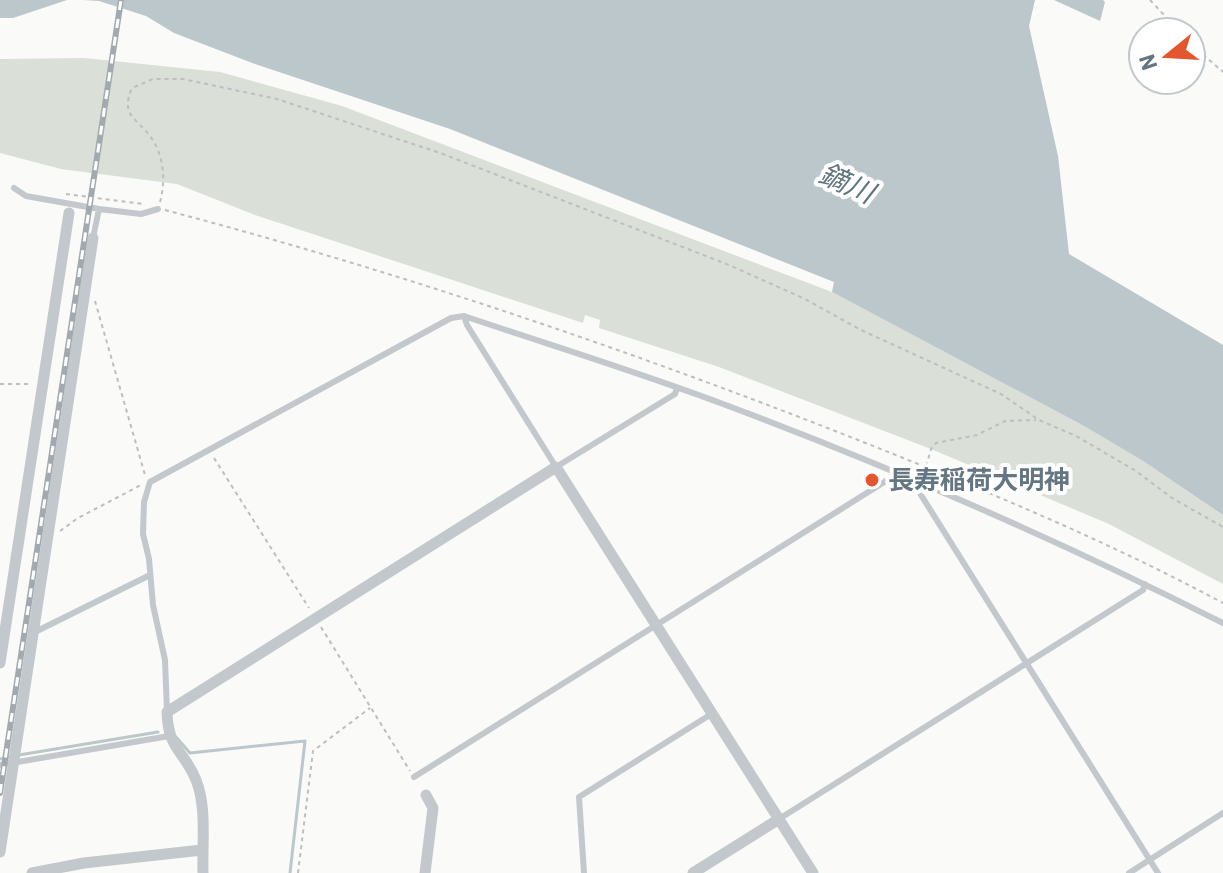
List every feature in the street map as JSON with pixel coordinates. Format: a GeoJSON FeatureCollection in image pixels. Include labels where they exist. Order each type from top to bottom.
{"type":"FeatureCollection","features":[{"type":"Feature","properties":{"kind":"street"},"geometry":{"type":"LineString","coordinates":[[0,663],[69,213]]}},
{"type":"Feature","properties":{"kind":"street"},"geometry":{"type":"LineString","coordinates":[[0,852],[93,238]]}},
{"type":"Feature","properties":{"kind":"street"},"geometry":{"type":"LineString","coordinates":[[203,873],[197,783],[169,736],[167,712],[556,467],[813,873]]}},
{"type":"Feature","properties":{"kind":"street"},"geometry":{"type":"LineString","coordinates":[[425,873],[433,808],[426,795]]}},
{"type":"Feature","properties":{"kind":"street"},"geometry":{"type":"LineString","coordinates":[[693,873],[779,819]]}},
{"type":"Feature","properties":{"kind":"street"},"geometry":{"type":"LineString","coordinates":[[32,873],[202,850]]}},
{"type":"Feature","properties":{"kind":"lane"},"geometry":{"type":"LineString","coordinates":[[14,188],[26,196],[99,209],[141,214],[158,209]]}},
{"type":"Feature","properties":{"kind":"lane"},"geometry":{"type":"LineString","coordinates":[[93,238],[99,209]]}},
{"type":"Feature","properties":{"kind":"lane"},"geometry":{"type":"LineString","coordinates":[[464,316],[556,467],[675,394],[677,388]]}},
{"type":"Feature","properties":{"kind":"lane"},"geometry":{"type":"LineString","coordinates":[[167,712],[165,660],[153,605],[142,519],[150,483],[451,318],[464,316],[677,388],[918,480],[1023,526],[1223,623]]}},
{"type":"Feature","properties":{"kind":"lane"},"geometry":{"type":"LineString","coordinates":[[414,777],[895,473]]}},
{"type":"Feature","properties":{"kind":"lane"},"geometry":{"type":"LineString","coordinates":[[918,480],[916,487],[1158,873]]}},
{"type":"Feature","properties":{"kind":"lane"},"geometry":{"type":"LineString","coordinates":[[35,632],[150,575]]}},
{"type":"Feature","properties":{"kind":"lane"},"geometry":{"type":"LineString","coordinates":[[779,819],[1143,590],[1145,584]]}},
{"type":"Feature","properties":{"kind":"lane"},"geometry":{"type":"LineString","coordinates":[[584,873],[579,797],[713,713]]}},
{"type":"Feature","properties":{"kind":"lane"},"geometry":{"type":"LineString","coordinates":[[0,765],[169,736]]}},
{"type":"Feature","properties":{"kind":"lane"},"geometry":{"type":"LineString","coordinates":[[1129,873],[1223,813]]}},
{"type":"Feature","properties":{"kind":"path"},"geometry":{"type":"LineString","coordinates":[[1150,0],[1167,16]]}},
{"type":"Feature","properties":{"kind":"path"},"geometry":{"type":"LineString","coordinates":[[1207,58],[1223,72]]}},
{"type":"Feature","properties":{"kind":"path"},"geometry":{"type":"LineString","coordinates":[[158,209],[165,184],[163,168],[150,136],[133,121],[128,106],[132,88],[153,79],[183,79],[229,87],[305,107],[443,154],[729,265],[805,299],[861,330],[1001,394],[1039,420],[1076,436],[1136,471],[1172,498],[1223,527]]}},
{"type":"Feature","properties":{"kind":"path"},"geometry":{"type":"LineString","coordinates":[[58,193],[136,202]]}},
{"type":"Feature","properties":{"kind":"path"},"geometry":{"type":"LineString","coordinates":[[48,534],[58,532],[137,486],[150,483],[143,473],[93,293],[86,285]]}},
{"type":"Feature","properties":{"kind":"path"},"geometry":{"type":"LineString","coordinates":[[0,384],[42,384]]}},
{"type":"Feature","properties":{"kind":"path"},"geometry":{"type":"LineString","coordinates":[[918,480],[936,443],[977,435],[1005,421],[1039,420]]}},
{"type":"Feature","properties":{"kind":"path"},"geometry":{"type":"LineString","coordinates":[[298,873],[313,751],[371,707]]}},
{"type":"Feature","properties":{"kind":"shaded area"},"geometry":{"type":"Polygon","coordinates":[[[84,58],[220,72],[342,106],[832,292],[1084,426],[1223,515],[1223,584],[1109,524],[931,449],[719,367],[599,328],[600,320],[585,315],[583,323],[255,215],[177,184],[61,169],[0,153],[0,59],[84,58]]]}},
{"type":"Feature","properties":{"kind":"water"},"geometry":{"type":"Polygon","coordinates":[[[0,0],[67,0],[13,18],[0,18],[0,0]]]}},
{"type":"Feature","properties":{"kind":"water","name":"鏑川"},"geometry":{"type":"Polygon","coordinates":[[[83,0],[1035,0],[1029,26],[1058,156],[1069,254],[1223,345],[1223,515],[1084,426],[832,292],[834,282],[450,129],[255,64],[174,33],[146,16],[99,1],[83,0]]]}},
{"type":"Feature","properties":{"kind":"water"},"geometry":{"type":"Polygon","coordinates":[[[1054,0],[1103,0],[1105,2],[1100,21],[1054,0]]]}},
{"type":"Feature","properties":{"kind":"waterway"},"geometry":{"type":"LineString","coordinates":[[19,755],[158,732]]}},
{"type":"Feature","properties":{"kind":"waterway"},"geometry":{"type":"LineString","coordinates":[[176,737],[190,753],[305,741],[290,873]]}},
{"type":"Feature","properties":{"kind":"waterway"},"geometry":{"type":"LineString","coordinates":[[0,759],[12,757]]}},
{"type":"Feature","properties":{"kind":"railway"},"geometry":{"type":"LineString","coordinates":[[0,793],[121,0]]}},
{"type":"Feature","properties":{"kind":"place","name":"長寿稲荷大明神"},"geometry":{"type":"Point","coordinates":[872,480]}}]}
